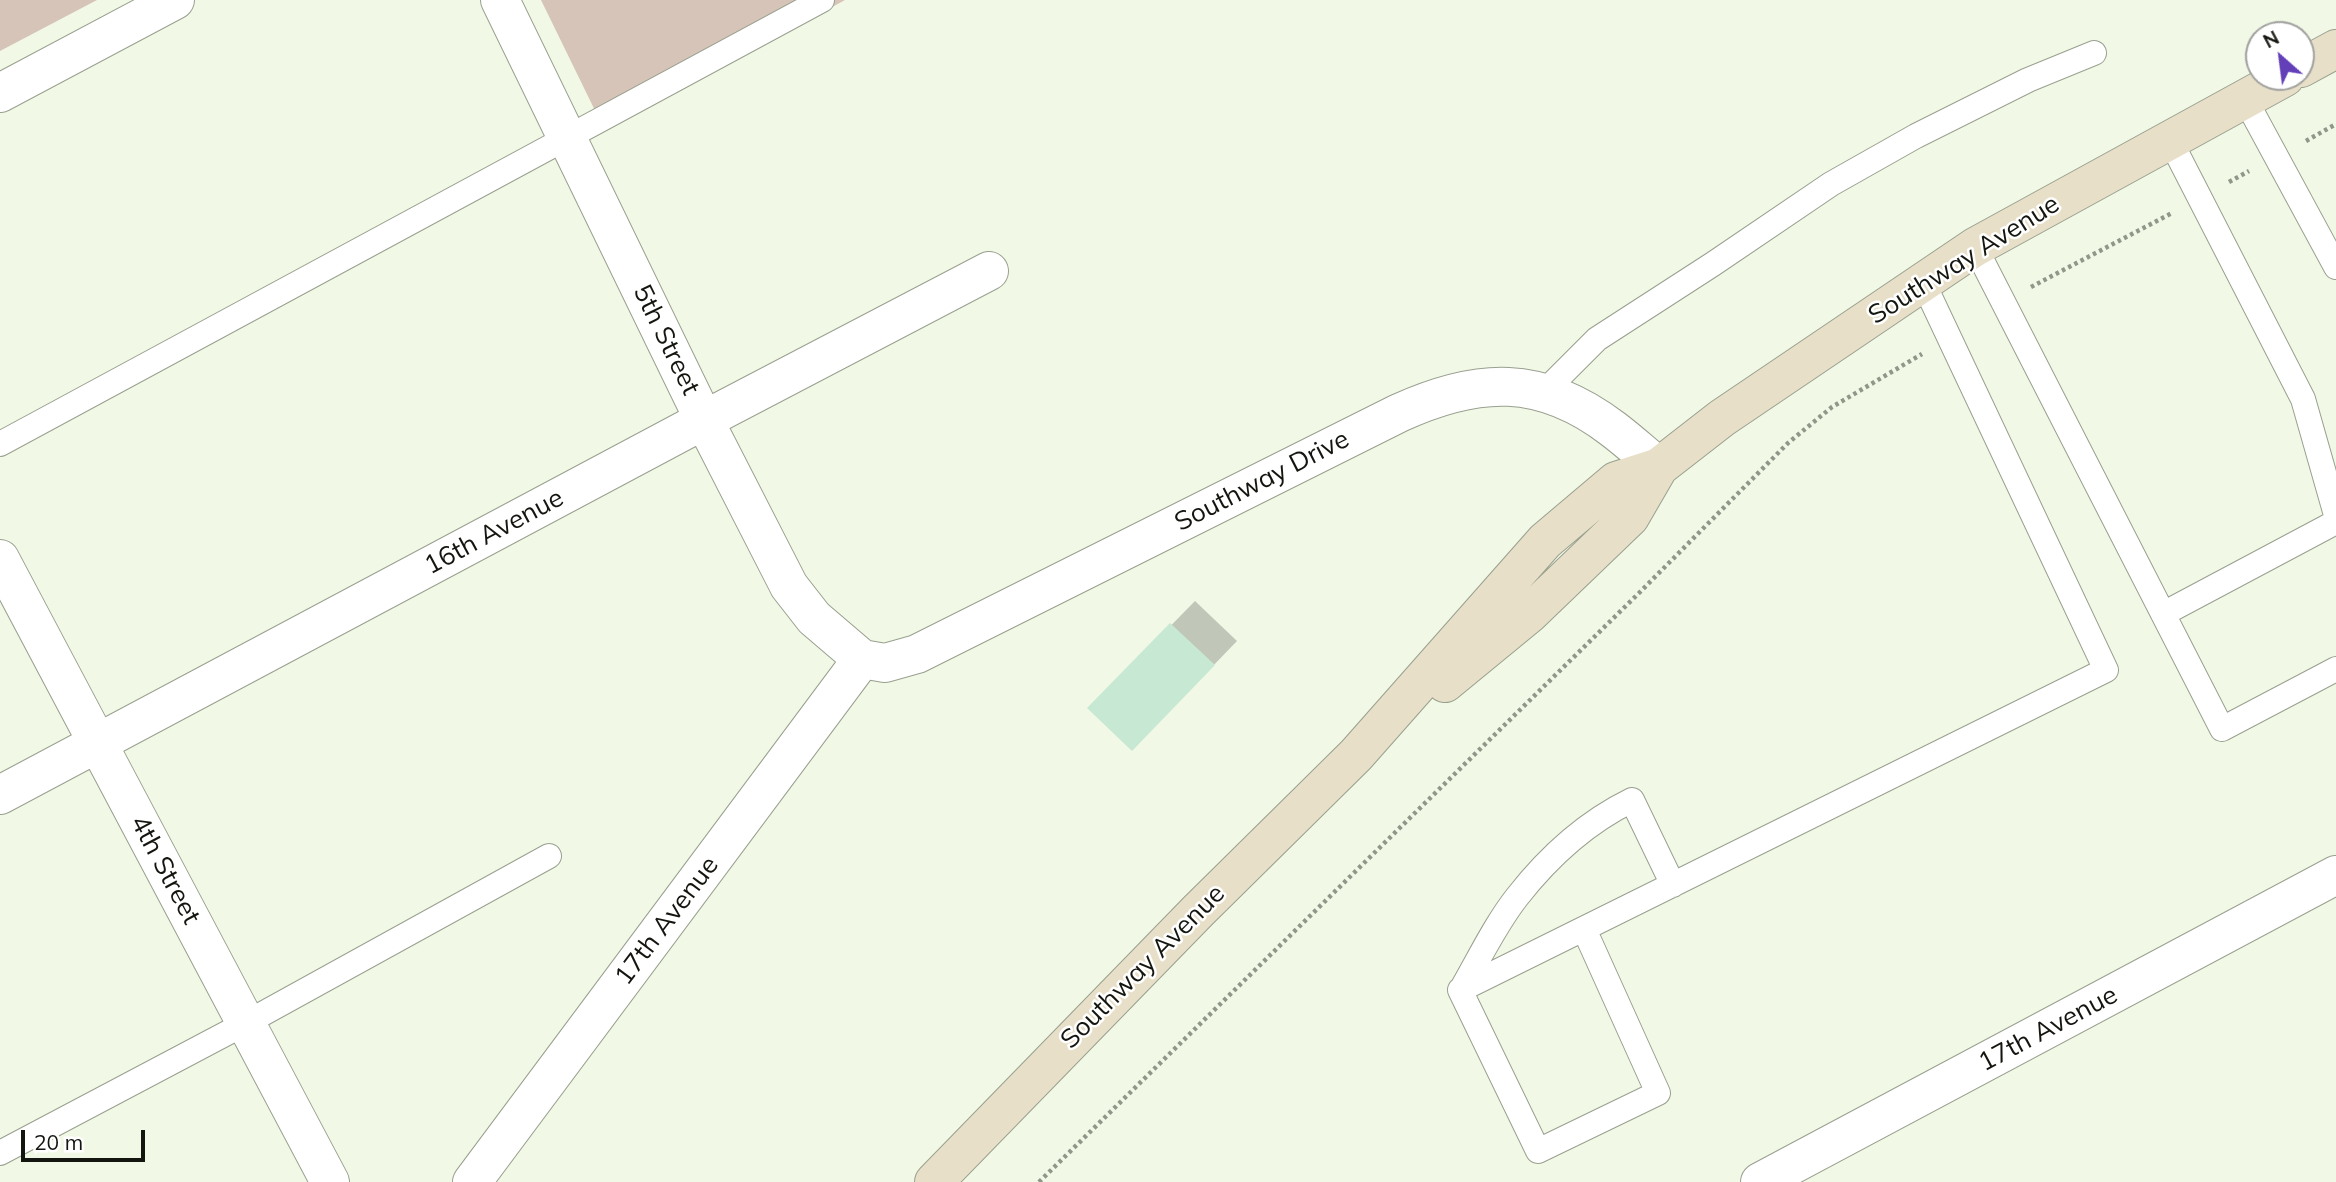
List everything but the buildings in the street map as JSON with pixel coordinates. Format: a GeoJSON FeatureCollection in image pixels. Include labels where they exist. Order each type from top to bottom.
{"type":"FeatureCollection","features":[{"type":"Feature","properties":{"kind":"main road"},"geometry":{"type":"LineString","coordinates":[[2315,60],[2336,49]]}},
{"type":"Feature","properties":{"kind":"main road","name":"Southway Avenue"},"geometry":{"type":"LineString","coordinates":[[934,1182],[1188,920],[1356,755],[1529,614],[1630,517],[1659,467],[1722,418],[1975,247],[2260,91]]}},
{"type":"Feature","properties":{"kind":"street"},"geometry":{"type":"LineString","coordinates":[[0,93],[176,0]]}},
{"type":"Feature","properties":{"kind":"street","name":"5th Street"},"geometry":{"type":"LineString","coordinates":[[500,0],[704,420],[789,586],[814,618],[862,659]]}},
{"type":"Feature","properties":{"kind":"street","name":"16th Avenue"},"geometry":{"type":"LineString","coordinates":[[0,795],[989,271]]}},
{"type":"Feature","properties":{"kind":"street","name":"Southway Drive"},"geometry":{"type":"LineString","coordinates":[[862,659],[885,663],[917,654],[1430,399],[1469,388],[1506,385],[1544,392],[1578,407],[1611,427],[1659,467]]}},
{"type":"Feature","properties":{"kind":"street","name":"4th Street"},"geometry":{"type":"LineString","coordinates":[[0,559],[330,1182]]}},
{"type":"Feature","properties":{"kind":"street","name":"17th Avenue"},"geometry":{"type":"LineString","coordinates":[[472,1182],[862,659]]}},
{"type":"Feature","properties":{"kind":"street","name":"17th Avenue"},"geometry":{"type":"LineString","coordinates":[[1760,1182],[1822,1168],[2336,875]]}},
{"type":"Feature","properties":{"kind":"lane"},"geometry":{"type":"LineString","coordinates":[[0,444],[822,0]]}},
{"type":"Feature","properties":{"kind":"lane"},"geometry":{"type":"LineString","coordinates":[[1544,392],[1597,339],[1831,184],[1916,135],[2028,80],[2094,53]]}},
{"type":"Feature","properties":{"kind":"lane"},"geometry":{"type":"LineString","coordinates":[[2245,99],[2336,267]]}},
{"type":"Feature","properties":{"kind":"lane"},"geometry":{"type":"LineString","coordinates":[[2170,140],[2303,399],[2336,515]]}},
{"type":"Feature","properties":{"kind":"lane"},"geometry":{"type":"LineString","coordinates":[[1975,247],[2222,729],[2336,669]]}},
{"type":"Feature","properties":{"kind":"lane"},"geometry":{"type":"LineString","coordinates":[[1460,990],[2106,670],[1923,282]]}},
{"type":"Feature","properties":{"kind":"lane"},"geometry":{"type":"LineString","coordinates":[[2163,614],[2336,522]]}},
{"type":"Feature","properties":{"kind":"lane"},"geometry":{"type":"LineString","coordinates":[[1460,990],[1516,898],[1566,842],[1604,814],[1632,800],[1673,885]]}},
{"type":"Feature","properties":{"kind":"lane"},"geometry":{"type":"LineString","coordinates":[[0,1153],[246,1023],[549,856]]}},
{"type":"Feature","properties":{"kind":"lane"},"geometry":{"type":"LineString","coordinates":[[1460,990],[1538,1151],[1658,1093],[1584,929]]}},
{"type":"Feature","properties":{"kind":"path"},"geometry":{"type":"LineString","coordinates":[[1040,1182],[1788,443],[1832,407],[1928,351]]}},
{"type":"Feature","properties":{"kind":"shaded area"},"geometry":{"type":"Polygon","coordinates":[[[0,0],[97,0],[0,51],[0,0]]]}},
{"type":"Feature","properties":{"kind":"shaded area"},"geometry":{"type":"Polygon","coordinates":[[[541,0],[845,0],[605,131],[541,0]]]}}]}
